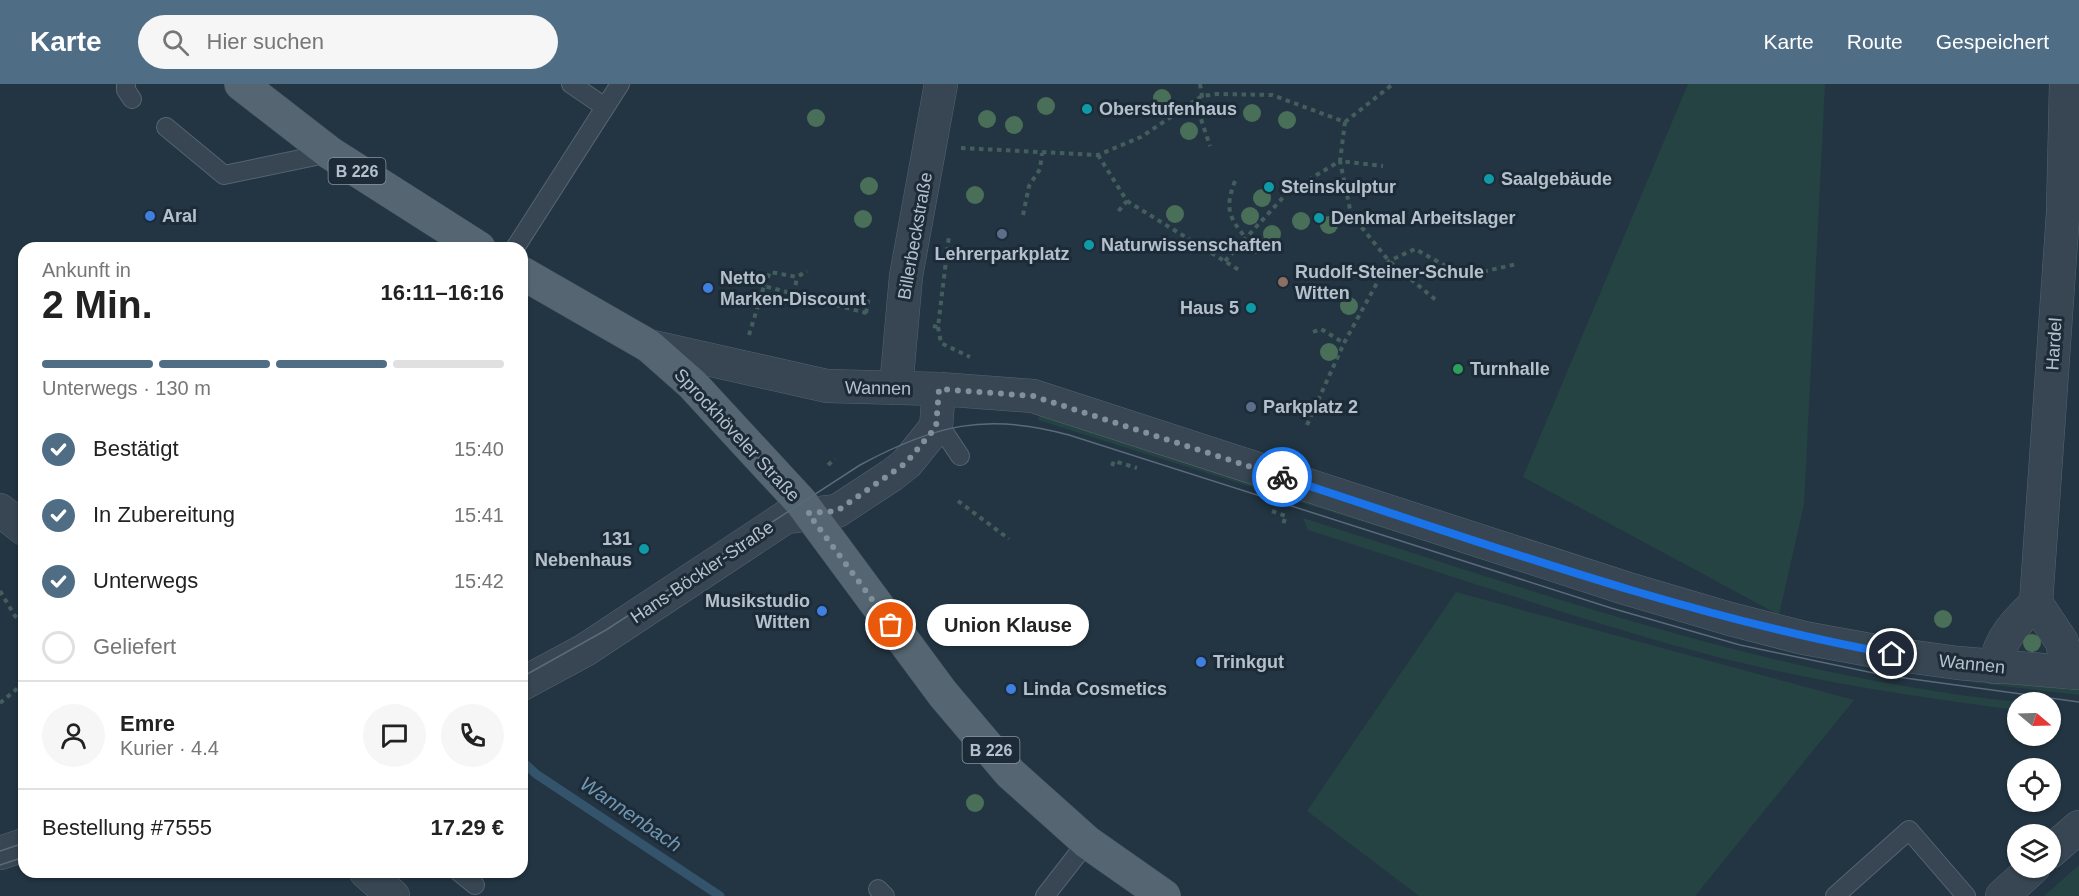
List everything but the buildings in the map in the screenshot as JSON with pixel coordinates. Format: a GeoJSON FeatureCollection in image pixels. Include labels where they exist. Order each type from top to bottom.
{"type":"FeatureCollection","features":[{"type":"Feature","properties":{"kind":"main road","name":"B 226"},"geometry":{"type":"LineString","coordinates":[[241,84],[330,153],[470,242]]}},
{"type":"Feature","properties":{"kind":"main road","name":"Sprockhöveler Straße"},"geometry":{"type":"LineString","coordinates":[[528,276],[649,346],[717,410],[808,513],[943,694],[1010,773],[1087,842],[1164,896]]}},
{"type":"Feature","properties":{"kind":"street","name":"Billerbeckstraße"},"geometry":{"type":"LineString","coordinates":[[896,388],[906,276],[941,84]]}},
{"type":"Feature","properties":{"kind":"street","name":"Hardel"},"geometry":{"type":"LineString","coordinates":[[2036,603],[2066,363],[2063,213],[2066,84]]}},
{"type":"Feature","properties":{"kind":"street","name":"Wannen"},"geometry":{"type":"LineString","coordinates":[[649,346],[827,386],[939,389],[1033,396],[1614,584],[1731,619],[1804,638],[1881,652],[1995,667],[2073,672]]}},
{"type":"Feature","properties":{"kind":"street"},"geometry":{"type":"LineString","coordinates":[[936,427],[939,389]]}},
{"type":"Feature","properties":{"kind":"street","name":"Hans-Böckler-Straße"},"geometry":{"type":"LineString","coordinates":[[528,681],[585,650],[786,517],[837,511],[892,475],[906,463],[936,427]]}},
{"type":"Feature","properties":{"kind":"street"},"geometry":{"type":"LineString","coordinates":[[0,510],[18,524]]}},
{"type":"Feature","properties":{"kind":"street"},"geometry":{"type":"LineString","coordinates":[[1995,667],[1998,650],[2008,632],[2036,603],[2062,642],[2073,672]]}},
{"type":"Feature","properties":{"kind":"street"},"geometry":{"type":"LineString","coordinates":[[2061,842],[2079,826]]}},
{"type":"Feature","properties":{"kind":"street"},"geometry":{"type":"LineString","coordinates":[[0,853],[18,847]]}},
{"type":"Feature","properties":{"kind":"street"},"geometry":{"type":"LineString","coordinates":[[373,878],[393,896]]}},
{"type":"Feature","properties":{"kind":"street"},"geometry":{"type":"LineString","coordinates":[[2002,896],[2022,878]]}},
{"type":"Feature","properties":{"kind":"lane"},"geometry":{"type":"LineString","coordinates":[[571,84],[605,107]]}},
{"type":"Feature","properties":{"kind":"lane"},"geometry":{"type":"LineString","coordinates":[[519,242],[620,84]]}},
{"type":"Feature","properties":{"kind":"lane"},"geometry":{"type":"LineString","coordinates":[[166,127],[224,175],[330,153]]}},
{"type":"Feature","properties":{"kind":"lane"},"geometry":{"type":"LineString","coordinates":[[936,427],[942,429],[960,456]]}},
{"type":"Feature","properties":{"kind":"lane"},"geometry":{"type":"LineString","coordinates":[[1835,896],[1909,831],[1966,896]]}},
{"type":"Feature","properties":{"kind":"lane"},"geometry":{"type":"LineString","coordinates":[[1045,896],[1087,842]]}},
{"type":"Feature","properties":{"kind":"lane"},"geometry":{"type":"LineString","coordinates":[[466,878],[474,885]]}},
{"type":"Feature","properties":{"kind":"path"},"geometry":{"type":"LineString","coordinates":[[1200,84],[1202,96],[1199,113],[1210,146]]}},
{"type":"Feature","properties":{"kind":"path"},"geometry":{"type":"LineString","coordinates":[[1393,84],[1345,122],[1340,161],[1351,214],[1389,261],[1437,301]]}},
{"type":"Feature","properties":{"kind":"path"},"geometry":{"type":"LineString","coordinates":[[931,145],[968,150],[1098,155],[1141,136],[1202,96],[1217,94],[1272,95],[1345,122]]}},
{"type":"Feature","properties":{"kind":"path"},"geometry":{"type":"LineString","coordinates":[[1023,214],[1029,186],[1040,169],[1042,153]]}},
{"type":"Feature","properties":{"kind":"path"},"geometry":{"type":"LineString","coordinates":[[1098,155],[1127,201],[1239,270]]}},
{"type":"Feature","properties":{"kind":"path"},"geometry":{"type":"LineString","coordinates":[[1225,261],[1288,192],[1340,161],[1383,166]]}},
{"type":"Feature","properties":{"kind":"path"},"geometry":{"type":"LineString","coordinates":[[1235,181],[1228,212],[1233,223],[1246,238]]}},
{"type":"Feature","properties":{"kind":"path"},"geometry":{"type":"LineString","coordinates":[[1116,214],[1127,201]]}},
{"type":"Feature","properties":{"kind":"path"},"geometry":{"type":"LineString","coordinates":[[1307,425],[1344,343],[1389,261],[1415,249],[1464,276],[1517,264]]}},
{"type":"Feature","properties":{"kind":"path"},"geometry":{"type":"LineString","coordinates":[[740,367],[770,272],[797,277],[807,271]]}},
{"type":"Feature","properties":{"kind":"path"},"geometry":{"type":"LineString","coordinates":[[794,294],[797,277]]}},
{"type":"Feature","properties":{"kind":"path"},"geometry":{"type":"LineString","coordinates":[[764,286],[901,322]]}},
{"type":"Feature","properties":{"kind":"path"},"geometry":{"type":"LineString","coordinates":[[866,313],[870,292]]}},
{"type":"Feature","properties":{"kind":"path"},"geometry":{"type":"LineString","coordinates":[[1313,332],[1321,329],[1344,343]]}},
{"type":"Feature","properties":{"kind":"path"},"geometry":{"type":"LineString","coordinates":[[828,465],[835,459]]}},
{"type":"Feature","properties":{"kind":"path"},"geometry":{"type":"LineString","coordinates":[[1112,466],[1114,461],[1137,468]]}},
{"type":"Feature","properties":{"kind":"path"},"geometry":{"type":"LineString","coordinates":[[958,501],[1009,539]]}},
{"type":"Feature","properties":{"kind":"path"},"geometry":{"type":"LineString","coordinates":[[1272,511],[1286,516],[1283,524]]}},
{"type":"Feature","properties":{"kind":"path"},"geometry":{"type":"LineString","coordinates":[[0,591],[18,618]]}},
{"type":"Feature","properties":{"kind":"path"},"geometry":{"type":"LineString","coordinates":[[0,703],[18,688]]}},
{"type":"Feature","properties":{"kind":"green space"},"geometry":{"type":"Polygon","coordinates":[[[1688,84],[1825,84],[1804,504],[1779,615],[1523,477],[1688,84]]]}},
{"type":"Feature","properties":{"kind":"green space"},"geometry":{"type":"Polygon","coordinates":[[[1040,413],[1682,622],[1038,420],[1040,413]]]}},
{"type":"Feature","properties":{"kind":"green space"},"geometry":{"type":"Polygon","coordinates":[[[1303,518],[1657,628],[1837,673],[1928,690],[2007,700],[2007,709],[1844,684],[1758,667],[1582,618],[1308,530],[1303,518]]]}},
{"type":"Feature","properties":{"kind":"green space"},"geometry":{"type":"Polygon","coordinates":[[[1456,592],[1854,700],[1695,896],[1419,896],[1307,811],[1456,592]]]}},
{"type":"Feature","properties":{"kind":"green space"},"geometry":{"type":"Polygon","coordinates":[[[1829,658],[2079,688],[2079,695],[1977,683],[1829,658]]]}},
{"type":"Feature","properties":{"kind":"green space"},"geometry":{"type":"Polygon","coordinates":[[[2079,865],[2079,896],[2044,896],[2079,865]]]}},
{"type":"Feature","properties":{"kind":"waterway","name":"Wannenbach"},"geometry":{"type":"LineString","coordinates":[[528,767],[720,896]]}},
{"type":"Feature","properties":{"kind":"tram line"},"geometry":{"type":"LineString","coordinates":[[528,674],[606,630],[860,465],[887,451],[912,440],[961,426],[1012,424],[1069,435],[1611,608],[1740,645],[1883,675],[2079,702]]}},
{"type":"Feature","properties":{"kind":"tram line"},"geometry":{"type":"LineString","coordinates":[[0,851],[18,845]]}},
{"type":"Feature","properties":{"kind":"tram line"},"geometry":{"type":"LineString","coordinates":[[0,865],[18,859]]}},
{"type":"Feature","properties":{"kind":"way so far"},"geometry":{"type":"LineString","coordinates":[[891,625],[808,513],[837,511],[892,475],[906,463],[936,427],[939,389],[1033,396],[1282,477]]}},
{"type":"Feature","properties":{"kind":"place","name":"Oberstufenhaus"},"geometry":{"type":"Point","coordinates":[1087,109]}},
{"type":"Feature","properties":{"kind":"place","name":"Saalgebäude"},"geometry":{"type":"Point","coordinates":[1489,179]}},
{"type":"Feature","properties":{"kind":"place","name":"Steinskulptur"},"geometry":{"type":"Point","coordinates":[1269,187]}},
{"type":"Feature","properties":{"kind":"place","name":"Aral"},"geometry":{"type":"Point","coordinates":[150,216]}},
{"type":"Feature","properties":{"kind":"place","name":"Denkmal Arbeitslager"},"geometry":{"type":"Point","coordinates":[1319,218]}},
{"type":"Feature","properties":{"kind":"place","name":"Lehrerparkplatz"},"geometry":{"type":"Point","coordinates":[1002,234]}},
{"type":"Feature","properties":{"kind":"place","name":"Naturwissenschaften"},"geometry":{"type":"Point","coordinates":[1089,245]}},
{"type":"Feature","properties":{"kind":"place","name":"Rudolf-Steiner-Schule Witten"},"geometry":{"type":"Point","coordinates":[1283,282]}},
{"type":"Feature","properties":{"kind":"place","name":"Netto Marken-Discount"},"geometry":{"type":"Point","coordinates":[708,288]}},
{"type":"Feature","properties":{"kind":"place","name":"Haus 5"},"geometry":{"type":"Point","coordinates":[1251,308]}},
{"type":"Feature","properties":{"kind":"place","name":"Turnhalle"},"geometry":{"type":"Point","coordinates":[1458,369]}},
{"type":"Feature","properties":{"kind":"place","name":"Parkplatz 2"},"geometry":{"type":"Point","coordinates":[1251,407]}},
{"type":"Feature","properties":{"kind":"place","name":"131 Nebenhaus"},"geometry":{"type":"Point","coordinates":[644,549]}},
{"type":"Feature","properties":{"kind":"place","name":"Musikstudio Witten"},"geometry":{"type":"Point","coordinates":[822,611]}},
{"type":"Feature","properties":{"kind":"place","name":"Union Klause"},"geometry":{"type":"Point","coordinates":[891,625]}},
{"type":"Feature","properties":{"kind":"place","name":"Trinkgut"},"geometry":{"type":"Point","coordinates":[1201,662]}},
{"type":"Feature","properties":{"kind":"place","name":"Linda Cosmetics"},"geometry":{"type":"Point","coordinates":[1011,689]}},
{"type":"Feature","properties":{"kind":"route"},"geometry":{"type":"LineString","coordinates":[[1282,477],[1709,613],[1804,638],[1892,654]]}}]}
